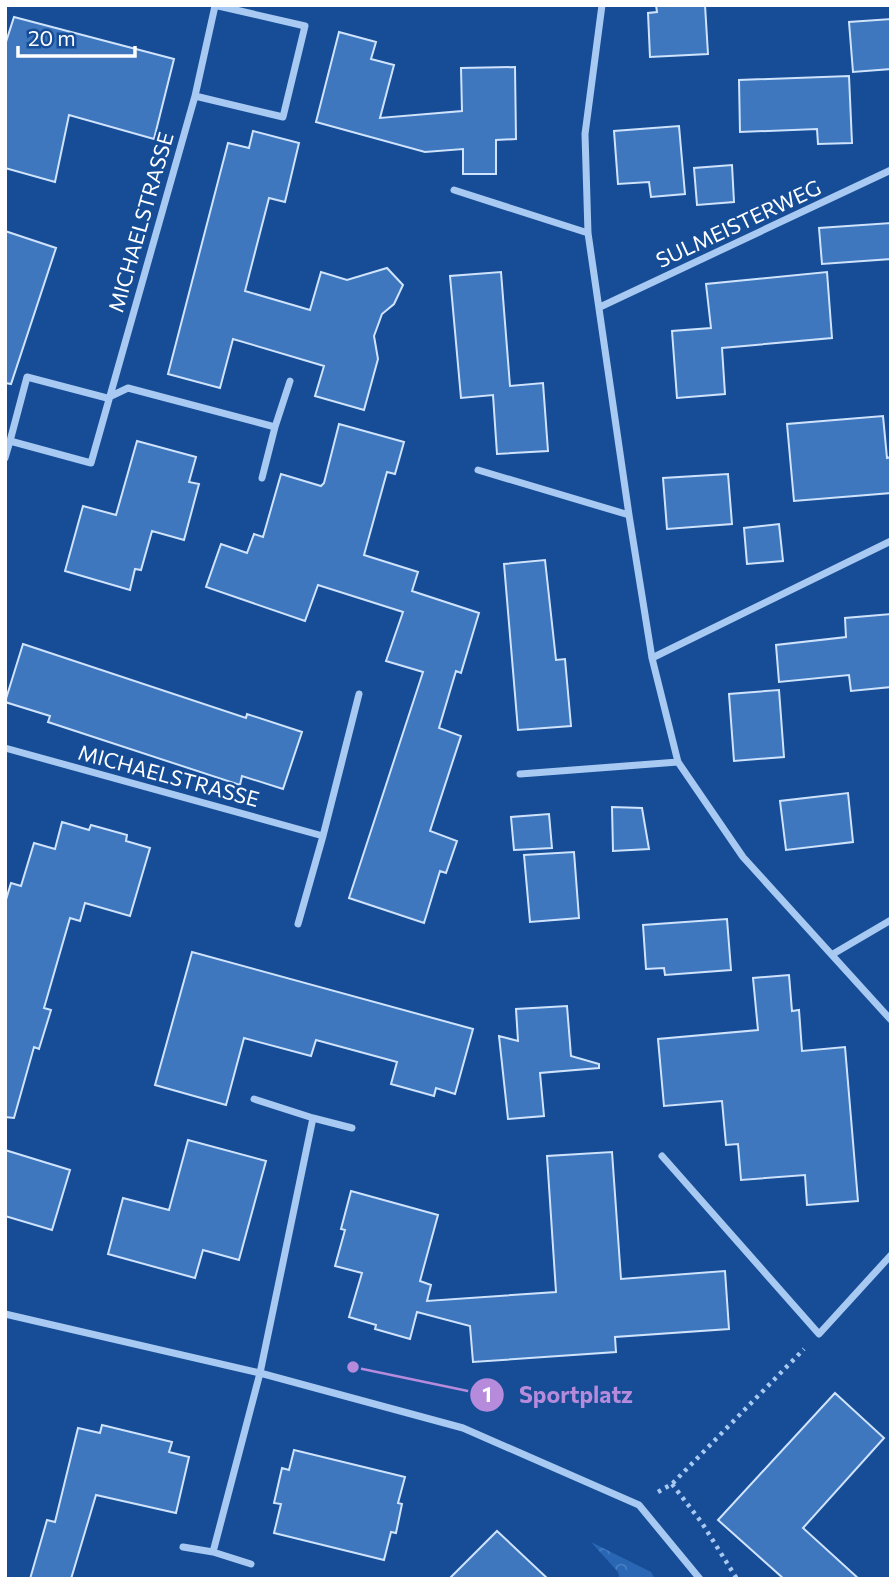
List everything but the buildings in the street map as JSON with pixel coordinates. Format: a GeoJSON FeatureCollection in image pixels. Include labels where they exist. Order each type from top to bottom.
{"type":"FeatureCollection","features":[{"type":"Feature","properties":{"kind":"street","name":"MICHAELSTRASSE"},"geometry":{"type":"LineString","coordinates":[[10,441],[91,463],[107,398],[195,96],[214,5],[304,26],[283,117],[195,96]]}},
{"type":"Feature","properties":{"kind":"street"},"geometry":{"type":"LineString","coordinates":[[602,5],[585,134],[588,233],[652,658],[678,762],[743,857],[834,954],[891,1020]]}},
{"type":"Feature","properties":{"kind":"street","name":"SULMEISTERWEG"},"geometry":{"type":"LineString","coordinates":[[600,307],[891,170]]}},
{"type":"Feature","properties":{"kind":"street"},"geometry":{"type":"LineString","coordinates":[[454,190],[588,233]]}},
{"type":"Feature","properties":{"kind":"street"},"geometry":{"type":"LineString","coordinates":[[5,458],[27,377],[107,398],[128,388],[275,427]]}},
{"type":"Feature","properties":{"kind":"street"},"geometry":{"type":"LineString","coordinates":[[262,478],[289,381]]}},
{"type":"Feature","properties":{"kind":"street"},"geometry":{"type":"LineString","coordinates":[[478,470],[629,515]]}},
{"type":"Feature","properties":{"kind":"street"},"geometry":{"type":"LineString","coordinates":[[652,658],[891,541]]}},
{"type":"Feature","properties":{"kind":"street"},"geometry":{"type":"LineString","coordinates":[[298,924],[359,694]]}},
{"type":"Feature","properties":{"kind":"street","name":"MICHAELSTRASSE"},"geometry":{"type":"LineString","coordinates":[[5,748],[323,836]]}},
{"type":"Feature","properties":{"kind":"street"},"geometry":{"type":"LineString","coordinates":[[520,774],[678,762]]}},
{"type":"Feature","properties":{"kind":"street"},"geometry":{"type":"LineString","coordinates":[[834,954],[891,920]]}},
{"type":"Feature","properties":{"kind":"street"},"geometry":{"type":"LineString","coordinates":[[254,1099],[352,1128]]}},
{"type":"Feature","properties":{"kind":"street"},"geometry":{"type":"LineString","coordinates":[[213,1552],[260,1373],[313,1118]]}},
{"type":"Feature","properties":{"kind":"street"},"geometry":{"type":"LineString","coordinates":[[662,1156],[819,1334],[891,1255]]}},
{"type":"Feature","properties":{"kind":"street"},"geometry":{"type":"LineString","coordinates":[[5,1314],[260,1373],[463,1428],[639,1505],[699,1579]]}},
{"type":"Feature","properties":{"kind":"street"},"geometry":{"type":"LineString","coordinates":[[183,1548],[213,1552],[251,1564]]}},
{"type":"Feature","properties":{"kind":"path"},"geometry":{"type":"LineString","coordinates":[[639,1505],[672,1483],[819,1334]]}},
{"type":"Feature","properties":{"kind":"path"},"geometry":{"type":"LineString","coordinates":[[672,1483],[702,1523],[737,1579]]}},
{"type":"Feature","properties":{"kind":"green space"},"geometry":{"type":"Polygon","coordinates":[[[591,1542],[651,1572],[655,1579],[620,1579],[618,1572],[591,1542]]]}},
{"type":"Feature","properties":{"kind":"place","name":"Sportplatz"},"geometry":{"type":"Point","coordinates":[353,1367]}}]}
